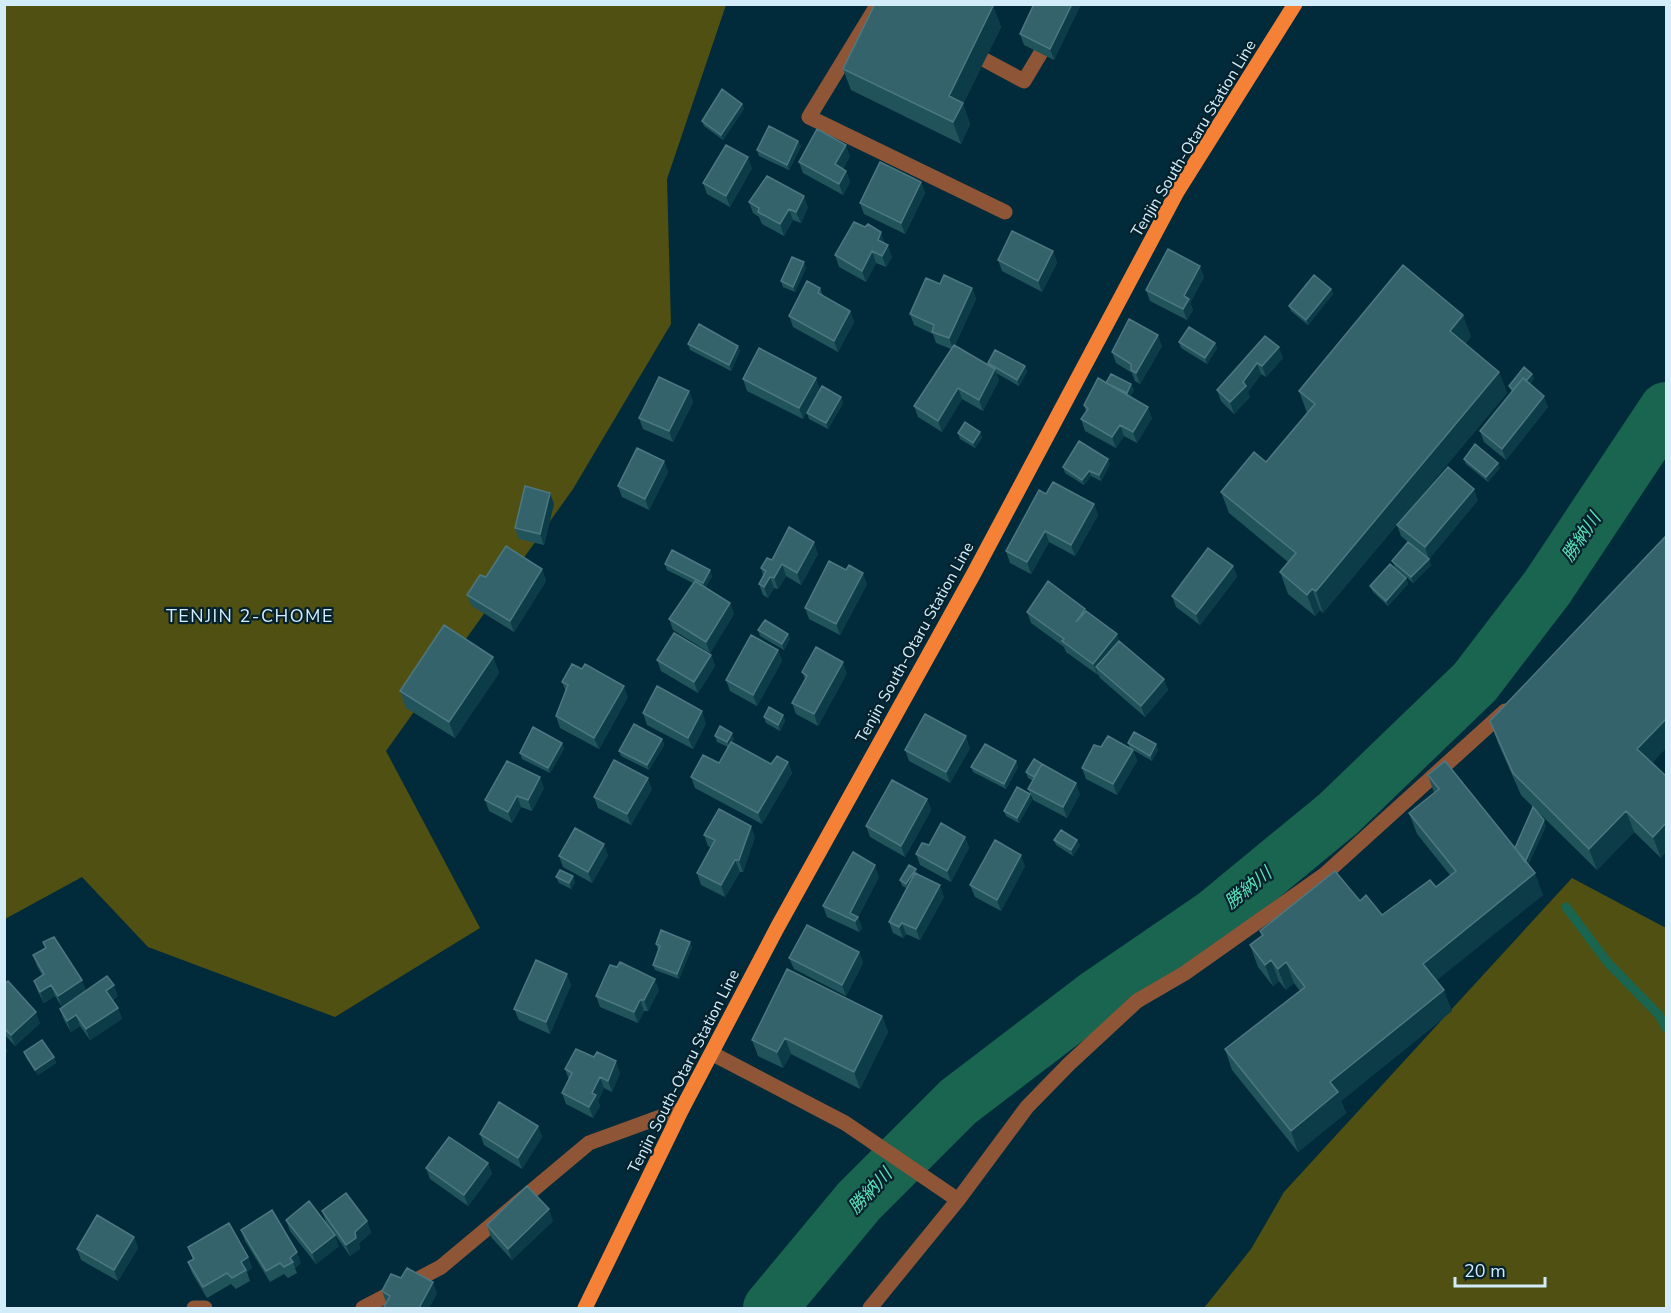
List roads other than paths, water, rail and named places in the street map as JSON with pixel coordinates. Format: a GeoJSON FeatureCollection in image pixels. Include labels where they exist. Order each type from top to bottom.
{"type":"FeatureCollection","features":[{"type":"Feature","properties":{"kind":"main road","name":"Tenjin South-Otaru Station Line"},"geometry":{"type":"LineString","coordinates":[[585,1308],[682,1109],[713,1054],[777,928],[973,575],[1177,192],[1295,4]]}},
{"type":"Feature","properties":{"kind":"street"},"geometry":{"type":"LineString","coordinates":[[952,43],[1024,81],[1070,4]]}},
{"type":"Feature","properties":{"kind":"street"},"geometry":{"type":"LineString","coordinates":[[883,6],[809,117],[1005,212]]}},
{"type":"Feature","properties":{"kind":"street"},"geometry":{"type":"LineString","coordinates":[[870,1308],[958,1200],[1027,1107],[1137,1001],[1185,973],[1324,874],[1513,704]]}},
{"type":"Feature","properties":{"kind":"street"},"geometry":{"type":"LineString","coordinates":[[713,1054],[845,1123],[958,1200]]}},
{"type":"Feature","properties":{"kind":"street"},"geometry":{"type":"LineString","coordinates":[[363,1308],[441,1267],[589,1143],[682,1109]]}},
{"type":"Feature","properties":{"kind":"street"},"geometry":{"type":"LineString","coordinates":[[194,1308],[205,1308]]}},
{"type":"Feature","properties":{"kind":"waterway","name":"勝納川"},"geometry":{"type":"LineString","coordinates":[[770,1308],[859,1201],[958,1102],[1097,996],[1214,916],[1338,814],[1475,682],[1547,588],[1666,409]]}},
{"type":"Feature","properties":{"kind":"waterway"},"geometry":{"type":"LineString","coordinates":[[1566,907],[1608,963],[1659,1015],[1666,1028]]}},
{"type":"Feature","properties":{"kind":"district","name":"TENJIN 2-CHOME"},"geometry":{"type":"Point","coordinates":[250,616]}}]}
